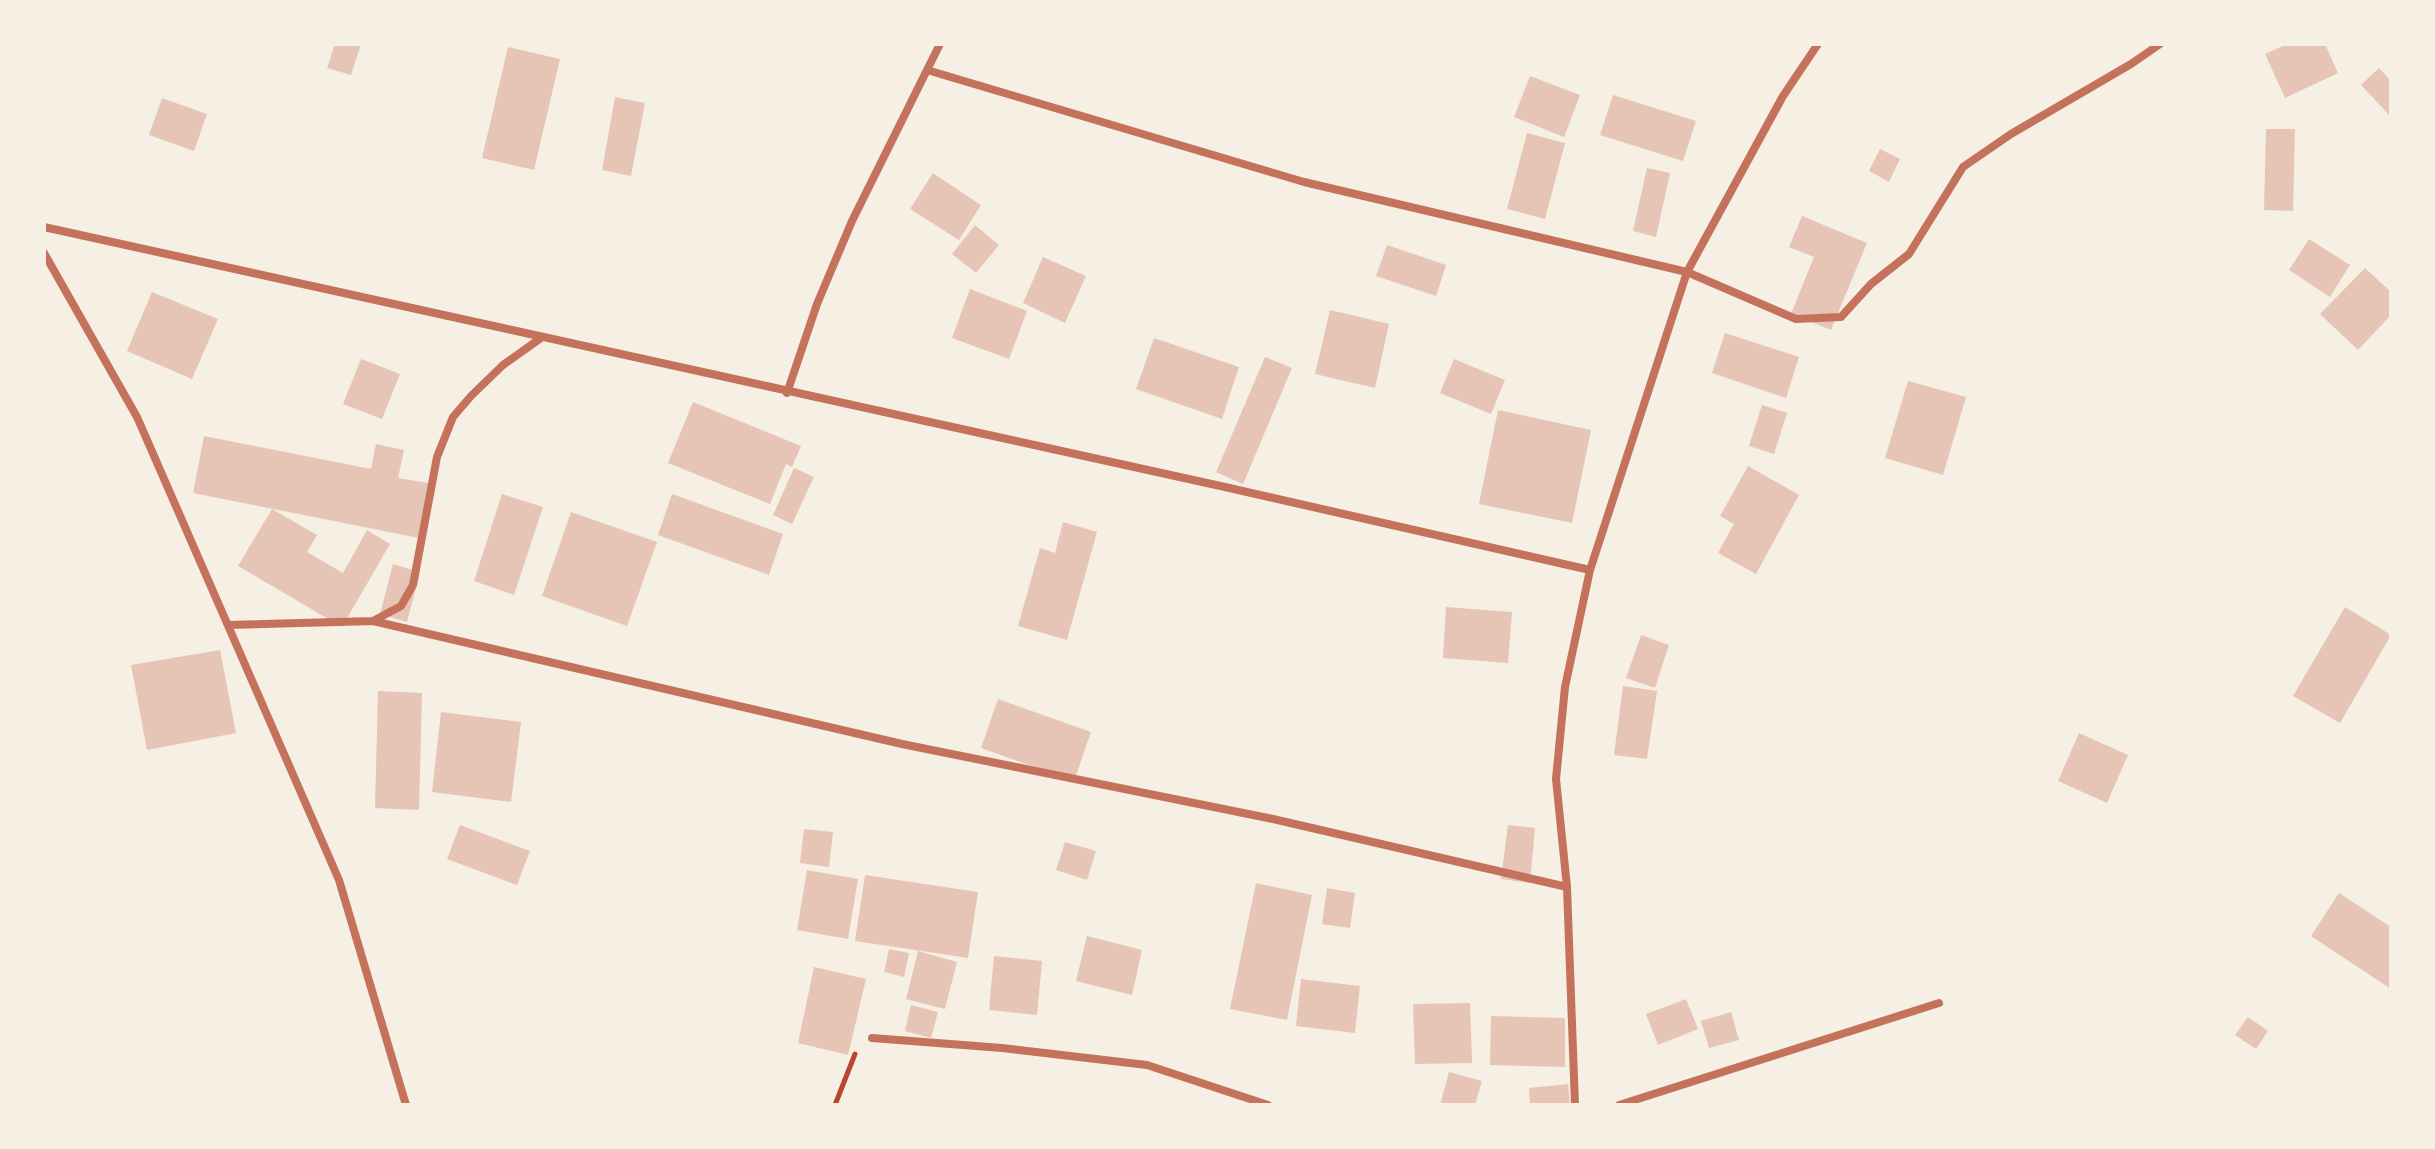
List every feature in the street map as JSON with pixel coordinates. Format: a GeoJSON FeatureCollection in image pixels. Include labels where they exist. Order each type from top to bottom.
{"type":"FeatureCollection","features":[{"type":"Feature","properties":{"kind":"street"},"geometry":{"type":"LineString","coordinates":[[787,393],[817,304],[846,235],[940,44]]}},
{"type":"Feature","properties":{"kind":"street"},"geometry":{"type":"LineString","coordinates":[[1575,1105],[1567,887],[1556,779],[1565,687],[1590,570],[1687,272],[1783,96],[1818,44]]}},
{"type":"Feature","properties":{"kind":"street"},"geometry":{"type":"LineString","coordinates":[[927,70],[1304,182],[1687,272],[1796,319],[1841,317],[1871,284],[1909,254],[1963,167],[2011,134],[2160,44]]}},
{"type":"Feature","properties":{"kind":"street"},"geometry":{"type":"LineString","coordinates":[[44,227],[1590,570]]}},
{"type":"Feature","properties":{"kind":"street"},"geometry":{"type":"LineString","coordinates":[[44,253],[137,417],[339,880],[406,1105]]}},
{"type":"Feature","properties":{"kind":"street"},"geometry":{"type":"LineString","coordinates":[[373,621],[401,606],[413,585],[437,457],[453,417],[503,365],[541,338]]}},
{"type":"Feature","properties":{"kind":"street"},"geometry":{"type":"LineString","coordinates":[[228,625],[373,621],[902,744],[1273,819],[1567,887]]}},
{"type":"Feature","properties":{"kind":"street"},"geometry":{"type":"LineString","coordinates":[[1619,1105],[1939,1003]]}},
{"type":"Feature","properties":{"kind":"street"},"geometry":{"type":"LineString","coordinates":[[872,1038],[1002,1048],[1147,1065],[1268,1105]]}},
{"type":"Feature","properties":{"kind":"path"},"geometry":{"type":"LineString","coordinates":[[835,1105],[858,1048],[872,1038]]}},
{"type":"Feature","properties":{"kind":"building"},"geometry":{"type":"Polygon","coordinates":[[[335,44],[361,44],[351,75],[327,68],[335,44]]]}},
{"type":"Feature","properties":{"kind":"building"},"geometry":{"type":"Polygon","coordinates":[[[2287,44],[2325,44],[2338,73],[2285,98],[2265,54],[2287,44]]]}},
{"type":"Feature","properties":{"kind":"building"},"geometry":{"type":"Polygon","coordinates":[[[508,47],[560,59],[534,170],[482,158],[508,47]]]}},
{"type":"Feature","properties":{"kind":"building"},"geometry":{"type":"Polygon","coordinates":[[[2379,68],[2391,81],[2391,117],[2361,85],[2379,68]]]}},
{"type":"Feature","properties":{"kind":"building"},"geometry":{"type":"Polygon","coordinates":[[[1530,76],[1580,95],[1564,137],[1514,117],[1530,76]]]}},
{"type":"Feature","properties":{"kind":"building"},"geometry":{"type":"Polygon","coordinates":[[[1613,95],[1696,121],[1683,161],[1600,135],[1613,95]]]}},
{"type":"Feature","properties":{"kind":"building"},"geometry":{"type":"Polygon","coordinates":[[[615,97],[645,103],[631,176],[602,170],[615,97]]]}},
{"type":"Feature","properties":{"kind":"building"},"geometry":{"type":"Polygon","coordinates":[[[162,98],[207,114],[194,151],[149,135],[162,98]]]}},
{"type":"Feature","properties":{"kind":"building"},"geometry":{"type":"Polygon","coordinates":[[[2266,129],[2295,129],[2293,211],[2264,210],[2266,129]]]}},
{"type":"Feature","properties":{"kind":"building"},"geometry":{"type":"Polygon","coordinates":[[[1527,133],[1565,143],[1545,219],[1507,209],[1527,133]]]}},
{"type":"Feature","properties":{"kind":"building"},"geometry":{"type":"Polygon","coordinates":[[[1880,149],[1900,159],[1889,182],[1869,171],[1880,149]]]}},
{"type":"Feature","properties":{"kind":"building"},"geometry":{"type":"Polygon","coordinates":[[[1647,168],[1670,173],[1656,237],[1633,231],[1647,168]]]}},
{"type":"Feature","properties":{"kind":"building"},"geometry":{"type":"Polygon","coordinates":[[[933,173],[981,205],[959,240],[910,209],[933,173]]]}},
{"type":"Feature","properties":{"kind":"building"},"geometry":{"type":"Polygon","coordinates":[[[1802,216],[1867,243],[1831,330],[1791,314],[1814,257],[1789,247],[1802,216]]]}},
{"type":"Feature","properties":{"kind":"building"},"geometry":{"type":"Polygon","coordinates":[[[975,225],[999,245],[976,273],[952,254],[975,225]]]}},
{"type":"Feature","properties":{"kind":"building"},"geometry":{"type":"Polygon","coordinates":[[[2309,239],[2350,265],[2330,297],[2289,270],[2309,239]]]}},
{"type":"Feature","properties":{"kind":"building"},"geometry":{"type":"Polygon","coordinates":[[[1387,245],[1446,265],[1436,296],[1376,276],[1387,245]]]}},
{"type":"Feature","properties":{"kind":"building"},"geometry":{"type":"Polygon","coordinates":[[[1043,257],[1086,276],[1065,323],[1023,303],[1043,257]]]}},
{"type":"Feature","properties":{"kind":"building"},"geometry":{"type":"Polygon","coordinates":[[[2365,268],[2391,292],[2391,315],[2358,350],[2320,314],[2365,268]]]}},
{"type":"Feature","properties":{"kind":"building"},"geometry":{"type":"Polygon","coordinates":[[[970,289],[1027,311],[1009,359],[952,338],[970,289]]]}},
{"type":"Feature","properties":{"kind":"building"},"geometry":{"type":"Polygon","coordinates":[[[152,292],[218,319],[192,379],[127,351],[152,292]]]}},
{"type":"Feature","properties":{"kind":"building"},"geometry":{"type":"Polygon","coordinates":[[[1330,310],[1389,324],[1375,388],[1315,374],[1330,310]]]}},
{"type":"Feature","properties":{"kind":"building"},"geometry":{"type":"Polygon","coordinates":[[[1725,333],[1799,357],[1786,398],[1712,373],[1725,333]]]}},
{"type":"Feature","properties":{"kind":"building"},"geometry":{"type":"Polygon","coordinates":[[[1154,338],[1239,367],[1222,419],[1136,389],[1154,338]]]}},
{"type":"Feature","properties":{"kind":"building"},"geometry":{"type":"Polygon","coordinates":[[[1265,357],[1292,368],[1243,484],[1216,472],[1265,357]]]}},
{"type":"Feature","properties":{"kind":"building"},"geometry":{"type":"Polygon","coordinates":[[[361,359],[400,374],[382,419],[343,404],[361,359]]]}},
{"type":"Feature","properties":{"kind":"building"},"geometry":{"type":"Polygon","coordinates":[[[1454,359],[1505,380],[1491,414],[1440,393],[1454,359]]]}},
{"type":"Feature","properties":{"kind":"building"},"geometry":{"type":"Polygon","coordinates":[[[1908,381],[1966,397],[1943,475],[1885,458],[1908,381]]]}},
{"type":"Feature","properties":{"kind":"building"},"geometry":{"type":"Polygon","coordinates":[[[693,402],[801,446],[792,467],[786,464],[770,504],[668,463],[693,402]]]}},
{"type":"Feature","properties":{"kind":"building"},"geometry":{"type":"Polygon","coordinates":[[[1762,405],[1787,413],[1774,454],[1749,446],[1762,405]]]}},
{"type":"Feature","properties":{"kind":"building"},"geometry":{"type":"Polygon","coordinates":[[[1498,410],[1591,430],[1572,523],[1479,504],[1498,410]]]}},
{"type":"Feature","properties":{"kind":"building"},"geometry":{"type":"Polygon","coordinates":[[[204,436],[371,469],[376,444],[404,450],[398,478],[434,484],[424,539],[193,493],[204,436]]]}},
{"type":"Feature","properties":{"kind":"building"},"geometry":{"type":"Polygon","coordinates":[[[1748,466],[1799,495],[1756,574],[1718,553],[1734,524],[1720,516],[1748,466]]]}},
{"type":"Feature","properties":{"kind":"building"},"geometry":{"type":"Polygon","coordinates":[[[794,468],[814,477],[792,524],[773,515],[794,468]]]}},
{"type":"Feature","properties":{"kind":"building"},"geometry":{"type":"Polygon","coordinates":[[[502,494],[543,507],[514,595],[474,581],[502,494]]]}},
{"type":"Feature","properties":{"kind":"building"},"geometry":{"type":"Polygon","coordinates":[[[672,494],[783,534],[769,575],[658,535],[672,494]]]}},
{"type":"Feature","properties":{"kind":"building"},"geometry":{"type":"Polygon","coordinates":[[[272,509],[317,535],[307,552],[343,573],[367,530],[390,544],[342,627],[238,566],[272,509]]]}},
{"type":"Feature","properties":{"kind":"building"},"geometry":{"type":"Polygon","coordinates":[[[571,512],[657,542],[627,626],[542,596],[571,512]]]}},
{"type":"Feature","properties":{"kind":"building"},"geometry":{"type":"Polygon","coordinates":[[[1063,522],[1097,532],[1067,640],[1018,626],[1040,548],[1055,553],[1063,522]]]}},
{"type":"Feature","properties":{"kind":"building"},"geometry":{"type":"Polygon","coordinates":[[[393,564],[420,572],[407,622],[380,614],[393,564]]]}},
{"type":"Feature","properties":{"kind":"building"},"geometry":{"type":"Polygon","coordinates":[[[1446,607],[1512,612],[1508,663],[1443,658],[1446,607]]]}},
{"type":"Feature","properties":{"kind":"building"},"geometry":{"type":"Polygon","coordinates":[[[2345,607],[2391,635],[2340,723],[2293,696],[2345,607]]]}},
{"type":"Feature","properties":{"kind":"building"},"geometry":{"type":"Polygon","coordinates":[[[1641,635],[1669,645],[1655,688],[1626,678],[1641,635]]]}},
{"type":"Feature","properties":{"kind":"building"},"geometry":{"type":"Polygon","coordinates":[[[220,650],[236,733],[147,750],[131,665],[220,650]]]}},
{"type":"Feature","properties":{"kind":"building"},"geometry":{"type":"Polygon","coordinates":[[[1623,686],[1657,691],[1647,759],[1614,755],[1623,686]]]}},
{"type":"Feature","properties":{"kind":"building"},"geometry":{"type":"Polygon","coordinates":[[[378,691],[422,693],[419,810],[375,808],[378,691]]]}},
{"type":"Feature","properties":{"kind":"building"},"geometry":{"type":"Polygon","coordinates":[[[998,699],[1091,732],[1074,781],[981,748],[998,699]]]}},
{"type":"Feature","properties":{"kind":"building"},"geometry":{"type":"Polygon","coordinates":[[[441,712],[521,722],[511,802],[432,792],[441,712]]]}},
{"type":"Feature","properties":{"kind":"building"},"geometry":{"type":"Polygon","coordinates":[[[2079,733],[2128,755],[2107,803],[2058,781],[2079,733]]]}},
{"type":"Feature","properties":{"kind":"building"},"geometry":{"type":"Polygon","coordinates":[[[460,825],[530,851],[517,885],[447,859],[460,825]]]}},
{"type":"Feature","properties":{"kind":"building"},"geometry":{"type":"Polygon","coordinates":[[[1508,825],[1535,828],[1530,883],[1501,879],[1508,825]]]}},
{"type":"Feature","properties":{"kind":"building"},"geometry":{"type":"Polygon","coordinates":[[[804,829],[833,832],[829,867],[800,863],[804,829]]]}},
{"type":"Feature","properties":{"kind":"building"},"geometry":{"type":"Polygon","coordinates":[[[1065,842],[1096,851],[1087,880],[1056,870],[1065,842]]]}},
{"type":"Feature","properties":{"kind":"building"},"geometry":{"type":"Polygon","coordinates":[[[807,870],[858,879],[848,939],[797,930],[807,870]]]}},
{"type":"Feature","properties":{"kind":"building"},"geometry":{"type":"Polygon","coordinates":[[[865,875],[978,892],[968,958],[855,941],[865,875]]]}},
{"type":"Feature","properties":{"kind":"building"},"geometry":{"type":"Polygon","coordinates":[[[1256,883],[1312,895],[1287,1020],[1230,1009],[1256,883]]]}},
{"type":"Feature","properties":{"kind":"building"},"geometry":{"type":"Polygon","coordinates":[[[1327,888],[1355,893],[1350,928],[1322,924],[1327,888]]]}},
{"type":"Feature","properties":{"kind":"building"},"geometry":{"type":"Polygon","coordinates":[[[2339,893],[2391,927],[2391,989],[2311,936],[2339,893]]]}},
{"type":"Feature","properties":{"kind":"building"},"geometry":{"type":"Polygon","coordinates":[[[1087,936],[1142,950],[1132,995],[1076,981],[1087,936]]]}},
{"type":"Feature","properties":{"kind":"building"},"geometry":{"type":"Polygon","coordinates":[[[889,949],[909,953],[904,977],[884,972],[889,949]]]}},
{"type":"Feature","properties":{"kind":"building"},"geometry":{"type":"Polygon","coordinates":[[[918,951],[957,962],[945,1009],[906,999],[918,951]]]}},
{"type":"Feature","properties":{"kind":"building"},"geometry":{"type":"Polygon","coordinates":[[[994,956],[1042,961],[1037,1015],[989,1010],[994,956]]]}},
{"type":"Feature","properties":{"kind":"building"},"geometry":{"type":"Polygon","coordinates":[[[814,967],[866,979],[848,1055],[798,1043],[814,967]]]}},
{"type":"Feature","properties":{"kind":"building"},"geometry":{"type":"Polygon","coordinates":[[[1301,979],[1360,986],[1355,1033],[1296,1026],[1301,979]]]}},
{"type":"Feature","properties":{"kind":"building"},"geometry":{"type":"Polygon","coordinates":[[[1686,999],[1698,1029],[1658,1045],[1646,1014],[1686,999]]]}},
{"type":"Feature","properties":{"kind":"building"},"geometry":{"type":"Polygon","coordinates":[[[1470,1003],[1472,1063],[1415,1064],[1413,1004],[1470,1003]]]}},
{"type":"Feature","properties":{"kind":"building"},"geometry":{"type":"Polygon","coordinates":[[[911,1005],[938,1012],[931,1038],[905,1031],[911,1005]]]}},
{"type":"Feature","properties":{"kind":"building"},"geometry":{"type":"Polygon","coordinates":[[[1731,1012],[1739,1040],[1709,1048],[1701,1021],[1731,1012]]]}},
{"type":"Feature","properties":{"kind":"building"},"geometry":{"type":"Polygon","coordinates":[[[1491,1016],[1565,1018],[1565,1067],[1490,1065],[1491,1016]]]}},
{"type":"Feature","properties":{"kind":"building"},"geometry":{"type":"Polygon","coordinates":[[[2248,1017],[2268,1031],[2256,1049],[2235,1035],[2248,1017]]]}},
{"type":"Feature","properties":{"kind":"building"},"geometry":{"type":"Polygon","coordinates":[[[1449,1072],[1482,1081],[1475,1105],[1440,1105],[1449,1072]]]}},
{"type":"Feature","properties":{"kind":"building"},"geometry":{"type":"Polygon","coordinates":[[[1568,1084],[1570,1105],[1530,1105],[1529,1088],[1568,1084]]]}}]}
